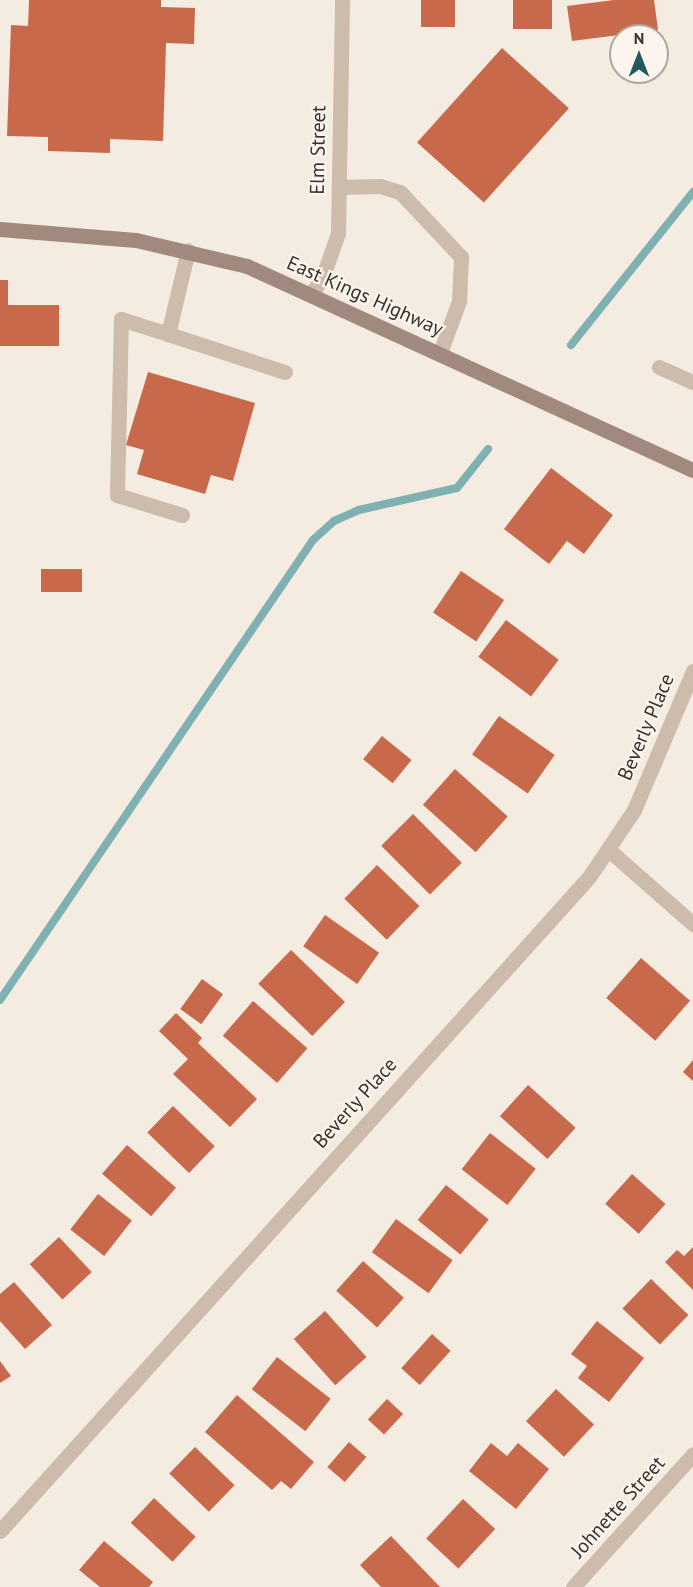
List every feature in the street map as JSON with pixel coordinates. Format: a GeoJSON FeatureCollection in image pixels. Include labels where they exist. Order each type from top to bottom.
{"type":"FeatureCollection","features":[{"type":"Feature","properties":{"kind":"main road","name":"East Kings Highway"},"geometry":{"type":"LineString","coordinates":[[0,229],[136,240],[188,250],[248,266],[693,470]]}},
{"type":"Feature","properties":{"kind":"street","name":"Elm Street"},"geometry":{"type":"LineString","coordinates":[[311,294],[335,249],[339,187],[342,0]]}},
{"type":"Feature","properties":{"kind":"street"},"geometry":{"type":"LineString","coordinates":[[339,187],[380,186],[400,192],[461,257],[459,301],[440,353]]}},
{"type":"Feature","properties":{"kind":"street"},"geometry":{"type":"LineString","coordinates":[[168,334],[188,250]]}},
{"type":"Feature","properties":{"kind":"street"},"geometry":{"type":"LineString","coordinates":[[182,514],[117,495],[121,320],[285,372]]}},
{"type":"Feature","properties":{"kind":"street"},"geometry":{"type":"LineString","coordinates":[[659,367],[693,382]]}},
{"type":"Feature","properties":{"kind":"street","name":"Beverly Place"},"geometry":{"type":"LineString","coordinates":[[0,1531],[609,851],[634,810],[693,671]]}},
{"type":"Feature","properties":{"kind":"street"},"geometry":{"type":"LineString","coordinates":[[609,851],[693,924]]}},
{"type":"Feature","properties":{"kind":"street","name":"Johnette Street"},"geometry":{"type":"LineString","coordinates":[[573,1587],[693,1454]]}},
{"type":"Feature","properties":{"kind":"building"},"geometry":{"type":"Polygon","coordinates":[[[29,0],[161,0],[161,7],[195,8],[194,44],[166,43],[163,141],[110,139],[110,153],[48,151],[48,137],[7,136],[11,25],[28,26],[29,0]]]}},
{"type":"Feature","properties":{"kind":"building"},"geometry":{"type":"Polygon","coordinates":[[[421,0],[455,0],[455,27],[421,27],[421,0]]]}},
{"type":"Feature","properties":{"kind":"building"},"geometry":{"type":"Polygon","coordinates":[[[513,0],[552,0],[552,29],[513,29],[513,0]]]}},
{"type":"Feature","properties":{"kind":"building"},"geometry":{"type":"Polygon","coordinates":[[[614,0],[654,0],[657,24],[609,24],[609,36],[572,41],[567,6],[614,0]]]}},
{"type":"Feature","properties":{"kind":"building"},"geometry":{"type":"Polygon","coordinates":[[[502,48],[569,108],[484,203],[417,142],[502,48]]]}},
{"type":"Feature","properties":{"kind":"building"},"geometry":{"type":"Polygon","coordinates":[[[0,280],[8,280],[8,305],[59,305],[59,346],[0,346],[0,280]]]}},
{"type":"Feature","properties":{"kind":"building"},"geometry":{"type":"Polygon","coordinates":[[[148,372],[255,403],[233,481],[211,475],[205,494],[137,474],[144,450],[126,445],[148,372]]]}},
{"type":"Feature","properties":{"kind":"building"},"geometry":{"type":"Polygon","coordinates":[[[551,468],[613,515],[584,554],[567,541],[549,564],[504,529],[551,468]]]}},
{"type":"Feature","properties":{"kind":"building"},"geometry":{"type":"Polygon","coordinates":[[[41,569],[82,569],[82,592],[41,592],[41,569]]]}},
{"type":"Feature","properties":{"kind":"building"},"geometry":{"type":"Polygon","coordinates":[[[461,571],[504,600],[476,642],[433,612],[461,571]]]}},
{"type":"Feature","properties":{"kind":"building"},"geometry":{"type":"Polygon","coordinates":[[[506,620],[559,660],[531,696],[478,657],[506,620]]]}},
{"type":"Feature","properties":{"kind":"building"},"geometry":{"type":"Polygon","coordinates":[[[499,716],[555,755],[528,794],[472,755],[499,716]]]}},
{"type":"Feature","properties":{"kind":"building"},"geometry":{"type":"Polygon","coordinates":[[[382,736],[412,760],[393,783],[363,759],[382,736]]]}},
{"type":"Feature","properties":{"kind":"building"},"geometry":{"type":"Polygon","coordinates":[[[455,769],[508,817],[476,852],[423,805],[455,769]]]}},
{"type":"Feature","properties":{"kind":"building"},"geometry":{"type":"Polygon","coordinates":[[[413,814],[462,863],[430,895],[381,846],[413,814]]]}},
{"type":"Feature","properties":{"kind":"building"},"geometry":{"type":"Polygon","coordinates":[[[377,865],[419,906],[387,940],[344,899],[377,865]]]}},
{"type":"Feature","properties":{"kind":"building"},"geometry":{"type":"Polygon","coordinates":[[[325,915],[379,953],[357,984],[303,946],[325,915]]]}},
{"type":"Feature","properties":{"kind":"building"},"geometry":{"type":"Polygon","coordinates":[[[291,950],[345,1002],[312,1036],[258,984],[291,950]]]}},
{"type":"Feature","properties":{"kind":"building"},"geometry":{"type":"Polygon","coordinates":[[[641,958],[690,1001],[655,1041],[606,998],[641,958]]]}},
{"type":"Feature","properties":{"kind":"building"},"geometry":{"type":"Polygon","coordinates":[[[202,979],[223,994],[201,1024],[180,1009],[202,979]]]}},
{"type":"Feature","properties":{"kind":"building"},"geometry":{"type":"Polygon","coordinates":[[[253,1001],[307,1048],[277,1083],[223,1036],[253,1001]]]}},
{"type":"Feature","properties":{"kind":"building"},"geometry":{"type":"Polygon","coordinates":[[[176,1013],[202,1038],[198,1043],[257,1099],[230,1127],[173,1074],[188,1059],[159,1031],[176,1013]]]}},
{"type":"Feature","properties":{"kind":"building"},"geometry":{"type":"Polygon","coordinates":[[[693,1060],[693,1081],[683,1072],[693,1060]]]}},
{"type":"Feature","properties":{"kind":"building"},"geometry":{"type":"Polygon","coordinates":[[[528,1085],[576,1128],[547,1159],[500,1116],[528,1085]]]}},
{"type":"Feature","properties":{"kind":"building"},"geometry":{"type":"Polygon","coordinates":[[[173,1106],[215,1146],[189,1173],[147,1133],[173,1106]]]}},
{"type":"Feature","properties":{"kind":"building"},"geometry":{"type":"Polygon","coordinates":[[[490,1133],[536,1169],[507,1205],[462,1169],[490,1133]]]}},
{"type":"Feature","properties":{"kind":"building"},"geometry":{"type":"Polygon","coordinates":[[[127,1145],[176,1188],[151,1216],[102,1174],[127,1145]]]}},
{"type":"Feature","properties":{"kind":"building"},"geometry":{"type":"Polygon","coordinates":[[[632,1174],[665,1204],[639,1234],[605,1204],[632,1174]]]}},
{"type":"Feature","properties":{"kind":"building"},"geometry":{"type":"Polygon","coordinates":[[[446,1185],[489,1220],[460,1255],[418,1220],[446,1185]]]}},
{"type":"Feature","properties":{"kind":"building"},"geometry":{"type":"Polygon","coordinates":[[[98,1194],[132,1220],[104,1256],[70,1229],[98,1194]]]}},
{"type":"Feature","properties":{"kind":"building"},"geometry":{"type":"Polygon","coordinates":[[[396,1219],[453,1260],[429,1293],[372,1252],[396,1219]]]}},
{"type":"Feature","properties":{"kind":"building"},"geometry":{"type":"Polygon","coordinates":[[[59,1237],[92,1272],[62,1299],[30,1264],[59,1237]]]}},
{"type":"Feature","properties":{"kind":"building"},"geometry":{"type":"Polygon","coordinates":[[[693,1247],[693,1290],[665,1262],[677,1250],[684,1256],[693,1247]]]}},
{"type":"Feature","properties":{"kind":"building"},"geometry":{"type":"Polygon","coordinates":[[[363,1261],[404,1298],[377,1328],[336,1291],[363,1261]]]}},
{"type":"Feature","properties":{"kind":"building"},"geometry":{"type":"Polygon","coordinates":[[[651,1279],[688,1315],[660,1345],[623,1308],[651,1279]]]}},
{"type":"Feature","properties":{"kind":"building"},"geometry":{"type":"Polygon","coordinates":[[[14,1282],[52,1325],[25,1349],[0,1321],[0,1294],[14,1282]]]}},
{"type":"Feature","properties":{"kind":"building"},"geometry":{"type":"Polygon","coordinates":[[[325,1311],[366,1357],[335,1385],[294,1339],[325,1311]]]}},
{"type":"Feature","properties":{"kind":"building"},"geometry":{"type":"Polygon","coordinates":[[[597,1321],[644,1358],[609,1402],[578,1378],[587,1366],[571,1354],[597,1321]]]}},
{"type":"Feature","properties":{"kind":"building"},"geometry":{"type":"Polygon","coordinates":[[[432,1334],[451,1351],[420,1385],[401,1368],[432,1334]]]}},
{"type":"Feature","properties":{"kind":"building"},"geometry":{"type":"Polygon","coordinates":[[[277,1357],[331,1399],[305,1431],[252,1389],[277,1357]]]}},
{"type":"Feature","properties":{"kind":"building"},"geometry":{"type":"Polygon","coordinates":[[[0,1361],[11,1376],[0,1383],[0,1361]]]}},
{"type":"Feature","properties":{"kind":"building"},"geometry":{"type":"Polygon","coordinates":[[[556,1389],[594,1424],[564,1457],[526,1421],[556,1389]]]}},
{"type":"Feature","properties":{"kind":"building"},"geometry":{"type":"Polygon","coordinates":[[[237,1395],[314,1462],[291,1489],[281,1481],[272,1490],[205,1432],[237,1395]]]}},
{"type":"Feature","properties":{"kind":"building"},"geometry":{"type":"Polygon","coordinates":[[[387,1399],[403,1414],[384,1434],[368,1419],[387,1399]]]}},
{"type":"Feature","properties":{"kind":"building"},"geometry":{"type":"Polygon","coordinates":[[[349,1442],[366,1457],[345,1482],[327,1467],[349,1442]]]}},
{"type":"Feature","properties":{"kind":"building"},"geometry":{"type":"Polygon","coordinates":[[[491,1443],[507,1456],[518,1443],[549,1469],[516,1509],[469,1471],[491,1443]]]}},
{"type":"Feature","properties":{"kind":"building"},"geometry":{"type":"Polygon","coordinates":[[[195,1447],[235,1485],[209,1512],[169,1474],[195,1447]]]}},
{"type":"Feature","properties":{"kind":"building"},"geometry":{"type":"Polygon","coordinates":[[[154,1498],[196,1537],[172,1562],[131,1523],[154,1498]]]}},
{"type":"Feature","properties":{"kind":"building"},"geometry":{"type":"Polygon","coordinates":[[[463,1499],[495,1529],[458,1569],[426,1538],[463,1499]]]}},
{"type":"Feature","properties":{"kind":"building"},"geometry":{"type":"Polygon","coordinates":[[[391,1536],[440,1587],[381,1587],[360,1565],[391,1536]]]}},
{"type":"Feature","properties":{"kind":"building"},"geometry":{"type":"Polygon","coordinates":[[[104,1541],[153,1582],[149,1587],[100,1587],[79,1570],[104,1541]]]}},
{"type":"Feature","properties":{"kind":"waterway"},"geometry":{"type":"LineString","coordinates":[[571,345],[693,192]]}},
{"type":"Feature","properties":{"kind":"waterway"},"geometry":{"type":"LineString","coordinates":[[0,1000],[313,540],[334,521],[359,510],[457,488],[488,449]]}}]}
